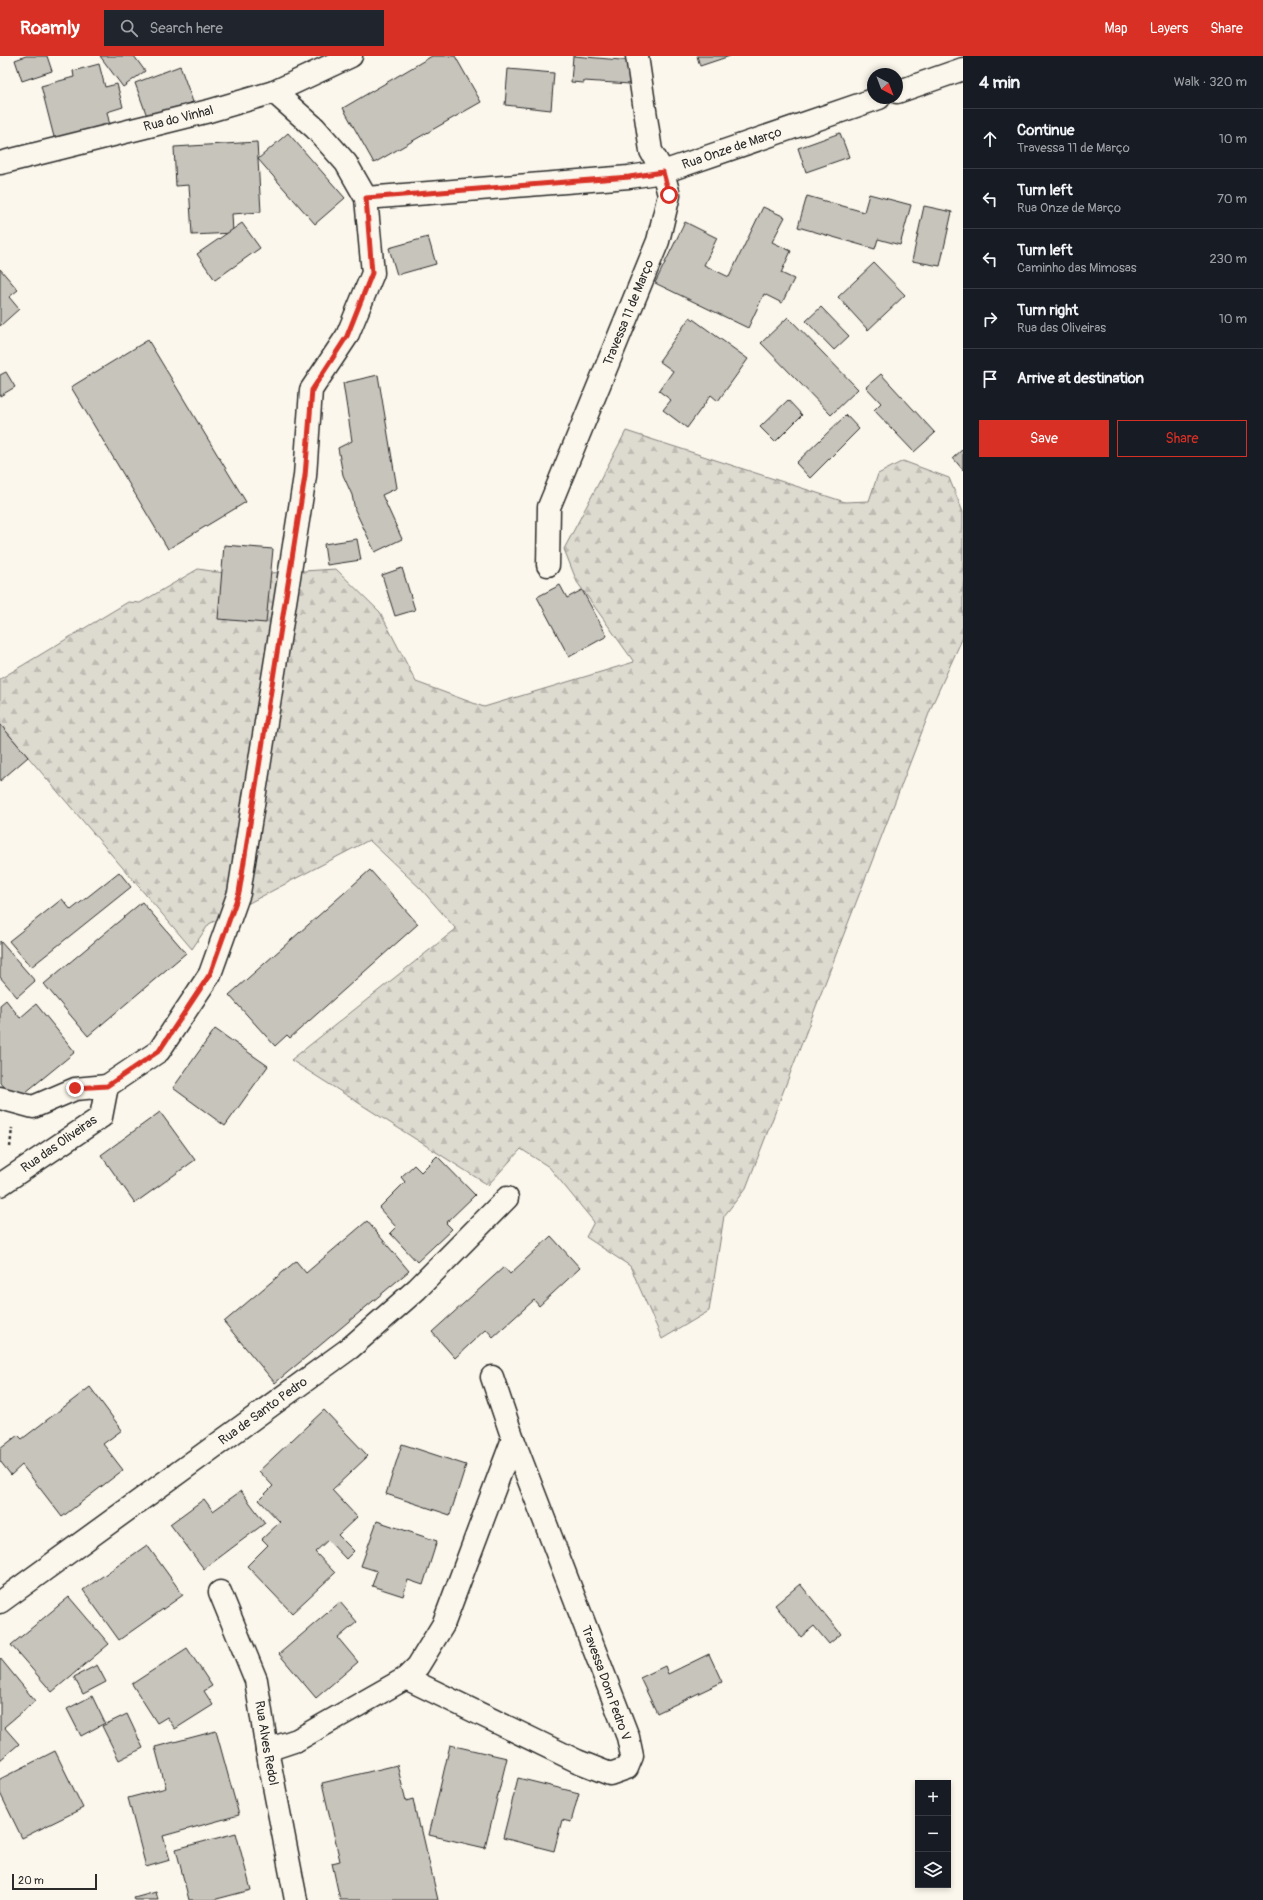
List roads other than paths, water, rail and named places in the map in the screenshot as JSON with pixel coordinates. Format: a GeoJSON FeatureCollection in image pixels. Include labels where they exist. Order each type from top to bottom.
{"type":"FeatureCollection","features":[{"type":"Feature","properties":{"kind":"street","name":"Rua do Vinhal"},"geometry":{"type":"LineString","coordinates":[[0,163],[209,111],[274,92],[351,56]]}},
{"type":"Feature","properties":{"kind":"street","name":"Travessa 11 de Março"},"geometry":{"type":"LineString","coordinates":[[548,565],[549,507],[658,241],[669,195],[663,172],[651,151],[637,56]]}},
{"type":"Feature","properties":{"kind":"street"},"geometry":{"type":"LineString","coordinates":[[903,90],[963,69]]}},
{"type":"Feature","properties":{"kind":"street"},"geometry":{"type":"LineString","coordinates":[[8,1100],[33,1107],[75,1088],[107,1086],[159,1051],[210,974],[239,893],[305,476],[312,390],[347,336],[372,273],[366,198],[346,164],[316,128],[274,92]]}},
{"type":"Feature","properties":{"kind":"street","name":"Rua Onze de Março"},"geometry":{"type":"LineString","coordinates":[[366,198],[629,177],[663,172],[867,102]]}},
{"type":"Feature","properties":{"kind":"street","name":"Rua das Oliveiras"},"geometry":{"type":"LineString","coordinates":[[3,1183],[101,1117],[107,1086]]}},
{"type":"Feature","properties":{"kind":"street","name":"Rua de Santo Pedro"},"geometry":{"type":"LineString","coordinates":[[0,1602],[350,1348],[417,1289],[507,1198]]}},
{"type":"Feature","properties":{"kind":"street","name":"Travessa Dom Pedro V"},"geometry":{"type":"LineString","coordinates":[[406,1678],[577,1761],[610,1774],[627,1768],[632,1756],[628,1737],[513,1439],[492,1377]]}},
{"type":"Feature","properties":{"kind":"street"},"geometry":{"type":"LineString","coordinates":[[267,1750],[297,1740],[406,1678],[418,1666],[443,1625],[513,1439]]}},
{"type":"Feature","properties":{"kind":"street","name":"Rua Alves Redol"},"geometry":{"type":"LineString","coordinates":[[220,1592],[256,1680],[267,1750],[296,1900]]}}]}
